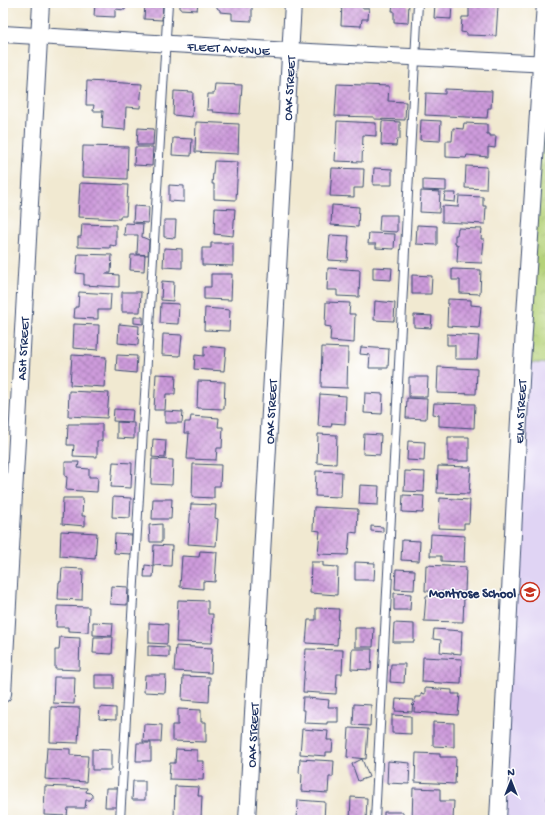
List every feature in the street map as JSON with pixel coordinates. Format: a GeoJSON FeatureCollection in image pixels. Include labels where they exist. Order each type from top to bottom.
{"type":"FeatureCollection","features":[{"type":"Feature","properties":{"kind":"street","name":"ASH STREET"},"geometry":{"type":"LineString","coordinates":[[3,694],[41,3]]}},
{"type":"Feature","properties":{"kind":"street","name":"OAK STREET"},"geometry":{"type":"LineString","coordinates":[[247,820],[293,3]]}},
{"type":"Feature","properties":{"kind":"street","name":"ELM STREET"},"geometry":{"type":"LineString","coordinates":[[498,820],[522,362],[546,64],[545,3]]}},
{"type":"Feature","properties":{"kind":"street","name":"FLEET AVENUE"},"geometry":{"type":"LineString","coordinates":[[3,34],[546,64]]}},
{"type":"Feature","properties":{"kind":"lane"},"geometry":{"type":"LineString","coordinates":[[120,820],[168,3]]}},
{"type":"Feature","properties":{"kind":"lane"},"geometry":{"type":"LineString","coordinates":[[375,820],[418,3]]}},
{"type":"Feature","properties":{"kind":"shaded area","name":"Montrose School"},"geometry":{"type":"Polygon","coordinates":[[[522,362],[550,364],[550,820],[498,820],[522,362]]]}},
{"type":"Feature","properties":{"kind":"green space"},"geometry":{"type":"Polygon","coordinates":[[[541,64],[550,64],[550,364],[522,362],[541,64]]]}},
{"type":"Feature","properties":{"kind":"building"},"geometry":{"type":"Polygon","coordinates":[[[95,3],[126,3],[125,10],[115,9],[115,17],[94,16],[95,3]]]}},
{"type":"Feature","properties":{"kind":"building"},"geometry":{"type":"Polygon","coordinates":[[[145,3],[163,3],[162,20],[144,19],[145,3]]]}},
{"type":"Feature","properties":{"kind":"building"},"geometry":{"type":"Polygon","coordinates":[[[180,3],[198,3],[197,10],[180,9],[180,3]]]}},
{"type":"Feature","properties":{"kind":"building"},"geometry":{"type":"Polygon","coordinates":[[[217,3],[252,3],[252,21],[232,20],[232,13],[220,12],[217,8],[217,3]]]}},
{"type":"Feature","properties":{"kind":"building"},"geometry":{"type":"Polygon","coordinates":[[[342,3],[362,3],[362,8],[369,8],[368,19],[362,19],[361,26],[341,25],[342,3]]]}},
{"type":"Feature","properties":{"kind":"building"},"geometry":{"type":"Polygon","coordinates":[[[393,3],[409,3],[408,23],[394,22],[394,11],[392,11],[393,3]]]}},
{"type":"Feature","properties":{"kind":"building"},"geometry":{"type":"Polygon","coordinates":[[[435,3],[452,3],[451,19],[434,18],[435,3]]]}},
{"type":"Feature","properties":{"kind":"building"},"geometry":{"type":"Polygon","coordinates":[[[469,5],[498,6],[496,36],[467,35],[467,33],[461,32],[462,17],[469,17],[469,5]]]}},
{"type":"Feature","properties":{"kind":"building"},"geometry":{"type":"Polygon","coordinates":[[[87,81],[142,84],[140,108],[126,107],[125,130],[102,128],[103,111],[93,111],[94,105],[86,105],[87,81]]]}},
{"type":"Feature","properties":{"kind":"building"},"geometry":{"type":"Polygon","coordinates":[[[215,84],[242,85],[240,114],[213,112],[213,110],[207,110],[208,94],[214,94],[215,84]]]}},
{"type":"Feature","properties":{"kind":"building"},"geometry":{"type":"Polygon","coordinates":[[[337,84],[389,86],[388,101],[406,102],[405,120],[374,119],[374,117],[335,116],[337,84]]]}},
{"type":"Feature","properties":{"kind":"building"},"geometry":{"type":"Polygon","coordinates":[[[445,89],[492,91],[491,108],[488,108],[487,118],[425,115],[426,93],[445,94],[445,89]]]}},
{"type":"Feature","properties":{"kind":"building"},"geometry":{"type":"Polygon","coordinates":[[[174,91],[193,92],[192,117],[173,115],[174,91]]]}},
{"type":"Feature","properties":{"kind":"building"},"geometry":{"type":"Polygon","coordinates":[[[421,120],[441,121],[440,141],[420,140],[421,120]]]}},
{"type":"Feature","properties":{"kind":"building"},"geometry":{"type":"Polygon","coordinates":[[[337,121],[376,123],[376,136],[363,135],[362,162],[335,161],[337,121]]]}},
{"type":"Feature","properties":{"kind":"building"},"geometry":{"type":"Polygon","coordinates":[[[382,121],[400,122],[400,139],[397,139],[396,146],[381,145],[382,121]]]}},
{"type":"Feature","properties":{"kind":"building"},"geometry":{"type":"Polygon","coordinates":[[[196,122],[239,124],[238,154],[195,152],[196,122]]]}},
{"type":"Feature","properties":{"kind":"building"},"geometry":{"type":"Polygon","coordinates":[[[464,123],[487,124],[487,134],[490,134],[490,136],[496,136],[495,148],[488,147],[488,157],[467,155],[466,158],[446,157],[446,141],[452,141],[453,128],[463,129],[464,123]]]}},
{"type":"Feature","properties":{"kind":"building"},"geometry":{"type":"Polygon","coordinates":[[[138,128],[154,129],[153,145],[137,145],[138,128]]]}},
{"type":"Feature","properties":{"kind":"building"},"geometry":{"type":"Polygon","coordinates":[[[173,138],[192,139],[191,156],[172,155],[173,138]]]}},
{"type":"Feature","properties":{"kind":"building"},"geometry":{"type":"Polygon","coordinates":[[[83,146],[128,147],[127,179],[82,177],[83,146]]]}},
{"type":"Feature","properties":{"kind":"building"},"geometry":{"type":"Polygon","coordinates":[[[135,147],[153,147],[152,166],[134,165],[135,147]]]}},
{"type":"Feature","properties":{"kind":"building"},"geometry":{"type":"Polygon","coordinates":[[[214,161],[238,162],[236,200],[214,199],[214,184],[212,184],[214,161]]]}},
{"type":"Feature","properties":{"kind":"building"},"geometry":{"type":"Polygon","coordinates":[[[466,166],[487,167],[486,189],[465,188],[466,166]]]}},
{"type":"Feature","properties":{"kind":"building"},"geometry":{"type":"Polygon","coordinates":[[[332,168],[364,169],[363,188],[354,188],[354,197],[330,196],[332,168]]]}},
{"type":"Feature","properties":{"kind":"building"},"geometry":{"type":"Polygon","coordinates":[[[374,168],[392,169],[392,185],[373,185],[374,168]]]}},
{"type":"Feature","properties":{"kind":"building"},"geometry":{"type":"Polygon","coordinates":[[[423,180],[446,181],[446,191],[423,190],[423,180]]]}},
{"type":"Feature","properties":{"kind":"building"},"geometry":{"type":"Polygon","coordinates":[[[80,183],[128,185],[126,216],[120,216],[120,219],[78,217],[80,183]]]}},
{"type":"Feature","properties":{"kind":"building"},"geometry":{"type":"Polygon","coordinates":[[[169,185],[184,186],[184,202],[169,201],[169,185]]]}},
{"type":"Feature","properties":{"kind":"building"},"geometry":{"type":"Polygon","coordinates":[[[421,191],[440,192],[439,213],[420,212],[421,191]]]}},
{"type":"Feature","properties":{"kind":"building"},"geometry":{"type":"Polygon","coordinates":[[[445,193],[456,193],[455,202],[444,201],[445,193]]]}},
{"type":"Feature","properties":{"kind":"building"},"geometry":{"type":"Polygon","coordinates":[[[459,196],[483,197],[483,206],[486,206],[485,224],[442,222],[442,206],[458,207],[459,196]]]}},
{"type":"Feature","properties":{"kind":"building"},"geometry":{"type":"Polygon","coordinates":[[[332,205],[359,207],[358,227],[331,225],[332,205]]]}},
{"type":"Feature","properties":{"kind":"building"},"geometry":{"type":"Polygon","coordinates":[[[134,206],[149,207],[148,223],[133,222],[134,206]]]}},
{"type":"Feature","properties":{"kind":"building"},"geometry":{"type":"Polygon","coordinates":[[[215,208],[235,209],[233,236],[214,234],[215,208]]]}},
{"type":"Feature","properties":{"kind":"building"},"geometry":{"type":"Polygon","coordinates":[[[380,215],[397,215],[397,232],[379,231],[380,215]]]}},
{"type":"Feature","properties":{"kind":"building"},"geometry":{"type":"Polygon","coordinates":[[[164,220],[176,220],[175,238],[164,237],[164,220]]]}},
{"type":"Feature","properties":{"kind":"building"},"geometry":{"type":"Polygon","coordinates":[[[125,223],[143,224],[142,237],[149,240],[148,255],[137,254],[138,235],[124,235],[125,223]]]}},
{"type":"Feature","properties":{"kind":"building"},"geometry":{"type":"Polygon","coordinates":[[[82,224],[116,225],[116,246],[110,245],[110,248],[78,247],[78,237],[81,237],[82,224]]]}},
{"type":"Feature","properties":{"kind":"building"},"geometry":{"type":"Polygon","coordinates":[[[417,225],[437,226],[437,245],[416,244],[417,225]]]}},
{"type":"Feature","properties":{"kind":"building"},"geometry":{"type":"Polygon","coordinates":[[[458,228],[482,229],[481,239],[484,239],[482,263],[457,262],[458,245],[455,243],[455,235],[457,235],[458,228]]]}},
{"type":"Feature","properties":{"kind":"building"},"geometry":{"type":"Polygon","coordinates":[[[369,233],[395,234],[394,249],[376,248],[376,244],[368,244],[369,233]]]}},
{"type":"Feature","properties":{"kind":"building"},"geometry":{"type":"Polygon","coordinates":[[[330,235],[349,236],[347,261],[328,260],[330,235]]]}},
{"type":"Feature","properties":{"kind":"building"},"geometry":{"type":"Polygon","coordinates":[[[211,243],[233,243],[233,266],[202,265],[202,248],[211,248],[211,243]]]}},
{"type":"Feature","properties":{"kind":"building"},"geometry":{"type":"Polygon","coordinates":[[[164,248],[182,249],[182,268],[163,267],[164,248]]]}},
{"type":"Feature","properties":{"kind":"building"},"geometry":{"type":"Polygon","coordinates":[[[78,254],[112,255],[111,273],[106,274],[119,275],[119,287],[84,285],[84,274],[76,273],[78,254]]]}},
{"type":"Feature","properties":{"kind":"building"},"geometry":{"type":"Polygon","coordinates":[[[131,255],[145,255],[144,271],[130,270],[131,255]]]}},
{"type":"Feature","properties":{"kind":"building"},"geometry":{"type":"Polygon","coordinates":[[[373,267],[392,268],[391,280],[373,279],[373,267]]]}},
{"type":"Feature","properties":{"kind":"building"},"geometry":{"type":"Polygon","coordinates":[[[328,268],[360,270],[359,297],[337,296],[337,290],[327,290],[328,268]]]}},
{"type":"Feature","properties":{"kind":"building"},"geometry":{"type":"Polygon","coordinates":[[[452,269],[481,270],[480,294],[460,293],[460,280],[452,280],[452,269]]]}},
{"type":"Feature","properties":{"kind":"building"},"geometry":{"type":"Polygon","coordinates":[[[211,274],[232,274],[231,300],[204,299],[204,287],[211,287],[211,274]]]}},
{"type":"Feature","properties":{"kind":"building"},"geometry":{"type":"Polygon","coordinates":[[[412,275],[432,276],[431,294],[412,294],[412,275]]]}},
{"type":"Feature","properties":{"kind":"building"},"geometry":{"type":"Polygon","coordinates":[[[162,281],[174,282],[173,301],[161,300],[162,281]]]}},
{"type":"Feature","properties":{"kind":"building"},"geometry":{"type":"Polygon","coordinates":[[[79,292],[111,294],[110,310],[98,310],[98,319],[74,318],[75,307],[78,307],[79,292]]]}},
{"type":"Feature","properties":{"kind":"building"},"geometry":{"type":"Polygon","coordinates":[[[122,292],[141,292],[140,312],[122,312],[122,292]]]}},
{"type":"Feature","properties":{"kind":"building"},"geometry":{"type":"Polygon","coordinates":[[[448,299],[471,300],[471,305],[481,306],[479,328],[447,326],[448,299]]]}},
{"type":"Feature","properties":{"kind":"building"},"geometry":{"type":"Polygon","coordinates":[[[375,301],[395,303],[394,321],[374,320],[375,301]]]}},
{"type":"Feature","properties":{"kind":"building"},"geometry":{"type":"Polygon","coordinates":[[[326,302],[350,303],[349,314],[355,314],[354,343],[330,341],[331,327],[325,326],[326,302]]]}},
{"type":"Feature","properties":{"kind":"building"},"geometry":{"type":"Polygon","coordinates":[[[161,303],[179,304],[178,324],[160,323],[161,303]]]}},
{"type":"Feature","properties":{"kind":"building"},"geometry":{"type":"Polygon","coordinates":[[[205,308],[230,310],[229,331],[204,330],[205,308]]]}},
{"type":"Feature","properties":{"kind":"building"},"geometry":{"type":"Polygon","coordinates":[[[414,315],[432,316],[431,328],[414,327],[414,315]]]}},
{"type":"Feature","properties":{"kind":"building"},"geometry":{"type":"Polygon","coordinates":[[[134,317],[143,317],[143,324],[134,323],[134,317]]]}},
{"type":"Feature","properties":{"kind":"building"},"geometry":{"type":"Polygon","coordinates":[[[74,324],[99,325],[98,350],[73,348],[74,324]]]}},
{"type":"Feature","properties":{"kind":"building"},"geometry":{"type":"Polygon","coordinates":[[[119,324],[139,326],[138,345],[118,343],[119,324]]]}},
{"type":"Feature","properties":{"kind":"building"},"geometry":{"type":"Polygon","coordinates":[[[163,334],[182,335],[180,356],[162,355],[163,334]]]}},
{"type":"Feature","properties":{"kind":"building"},"geometry":{"type":"Polygon","coordinates":[[[447,334],[479,336],[477,359],[455,359],[455,345],[447,345],[447,334]]]}},
{"type":"Feature","properties":{"kind":"building"},"geometry":{"type":"Polygon","coordinates":[[[204,346],[226,348],[224,371],[194,369],[195,355],[204,356],[204,346]]]}},
{"type":"Feature","properties":{"kind":"building"},"geometry":{"type":"Polygon","coordinates":[[[322,347],[348,348],[347,388],[321,387],[322,347]]]}},
{"type":"Feature","properties":{"kind":"building"},"geometry":{"type":"Polygon","coordinates":[[[361,347],[389,349],[388,368],[369,368],[370,355],[360,354],[361,347]]]}},
{"type":"Feature","properties":{"kind":"building"},"geometry":{"type":"Polygon","coordinates":[[[72,355],[106,357],[104,387],[70,385],[72,355]]]}},
{"type":"Feature","properties":{"kind":"building"},"geometry":{"type":"Polygon","coordinates":[[[117,355],[137,356],[136,373],[116,371],[117,355]]]}},
{"type":"Feature","properties":{"kind":"building"},"geometry":{"type":"Polygon","coordinates":[[[438,367],[477,369],[476,394],[437,393],[438,367]]]}},
{"type":"Feature","properties":{"kind":"building"},"geometry":{"type":"Polygon","coordinates":[[[156,374],[176,375],[175,394],[166,394],[165,410],[154,410],[156,374]]]}},
{"type":"Feature","properties":{"kind":"building"},"geometry":{"type":"Polygon","coordinates":[[[409,377],[428,377],[427,397],[409,397],[409,377]]]}},
{"type":"Feature","properties":{"kind":"building"},"geometry":{"type":"Polygon","coordinates":[[[198,381],[225,382],[224,409],[197,408],[198,381]]]}},
{"type":"Feature","properties":{"kind":"building"},"geometry":{"type":"Polygon","coordinates":[[[69,391],[109,393],[107,418],[68,416],[69,391]]]}},
{"type":"Feature","properties":{"kind":"building"},"geometry":{"type":"Polygon","coordinates":[[[365,393],[383,394],[382,414],[364,413],[365,393]]]}},
{"type":"Feature","properties":{"kind":"building"},"geometry":{"type":"Polygon","coordinates":[[[320,394],[346,396],[345,424],[332,423],[331,427],[318,426],[320,394]]]}},
{"type":"Feature","properties":{"kind":"building"},"geometry":{"type":"Polygon","coordinates":[[[407,398],[427,399],[426,419],[406,418],[407,398]]]}},
{"type":"Feature","properties":{"kind":"building"},"geometry":{"type":"Polygon","coordinates":[[[434,403],[475,404],[474,428],[439,426],[439,415],[433,414],[434,403]]]}},
{"type":"Feature","properties":{"kind":"building"},"geometry":{"type":"Polygon","coordinates":[[[114,409],[133,410],[132,422],[113,421],[114,409]]]}},
{"type":"Feature","properties":{"kind":"building"},"geometry":{"type":"Polygon","coordinates":[[[165,411],[183,412],[182,423],[165,423],[165,411]]]}},
{"type":"Feature","properties":{"kind":"building"},"geometry":{"type":"Polygon","coordinates":[[[191,416],[219,418],[218,427],[223,427],[222,448],[217,448],[216,460],[187,459],[189,433],[184,433],[185,422],[190,422],[191,416]]]}},
{"type":"Feature","properties":{"kind":"building"},"geometry":{"type":"Polygon","coordinates":[[[117,422],[134,423],[134,439],[117,438],[117,422]]]}},
{"type":"Feature","properties":{"kind":"building"},"geometry":{"type":"Polygon","coordinates":[[[68,424],[102,424],[102,441],[97,441],[97,457],[73,456],[74,445],[67,445],[68,424]]]}},
{"type":"Feature","properties":{"kind":"building"},"geometry":{"type":"Polygon","coordinates":[[[318,434],[337,435],[336,464],[317,463],[318,434]]]}},
{"type":"Feature","properties":{"kind":"building"},"geometry":{"type":"Polygon","coordinates":[[[364,434],[381,435],[380,455],[363,454],[364,434]]]}},
{"type":"Feature","properties":{"kind":"building"},"geometry":{"type":"Polygon","coordinates":[[[448,437],[469,437],[469,461],[448,461],[448,437]]]}},
{"type":"Feature","properties":{"kind":"building"},"geometry":{"type":"Polygon","coordinates":[[[153,439],[166,440],[165,458],[152,457],[153,439]]]}},
{"type":"Feature","properties":{"kind":"building"},"geometry":{"type":"Polygon","coordinates":[[[408,441],[425,442],[424,461],[407,460],[408,441]]]}},
{"type":"Feature","properties":{"kind":"building"},"geometry":{"type":"Polygon","coordinates":[[[152,459],[173,460],[172,485],[151,484],[152,459]]]}},
{"type":"Feature","properties":{"kind":"building"},"geometry":{"type":"Polygon","coordinates":[[[65,462],[79,462],[78,468],[89,469],[89,477],[98,477],[97,492],[66,490],[67,477],[65,476],[65,462]]]}},
{"type":"Feature","properties":{"kind":"building"},"geometry":{"type":"Polygon","coordinates":[[[113,462],[132,463],[131,488],[111,487],[113,462]]]}},
{"type":"Feature","properties":{"kind":"building"},"geometry":{"type":"Polygon","coordinates":[[[193,464],[221,465],[220,486],[214,486],[214,498],[192,497],[193,464]]]}},
{"type":"Feature","properties":{"kind":"building"},"geometry":{"type":"Polygon","coordinates":[[[438,466],[471,467],[469,494],[437,493],[438,466]]]}},
{"type":"Feature","properties":{"kind":"building"},"geometry":{"type":"Polygon","coordinates":[[[316,471],[342,472],[341,497],[315,496],[316,471]]]}},
{"type":"Feature","properties":{"kind":"building"},"geometry":{"type":"Polygon","coordinates":[[[405,471],[425,472],[424,492],[404,491],[405,471]]]}},
{"type":"Feature","properties":{"kind":"building"},"geometry":{"type":"Polygon","coordinates":[[[360,485],[379,486],[378,505],[359,504],[360,485]]]}},
{"type":"Feature","properties":{"kind":"building"},"geometry":{"type":"Polygon","coordinates":[[[403,495],[424,496],[423,513],[402,512],[403,495]]]}},
{"type":"Feature","properties":{"kind":"building"},"geometry":{"type":"Polygon","coordinates":[[[113,497],[131,498],[130,518],[112,517],[113,497]]]}},
{"type":"Feature","properties":{"kind":"building"},"geometry":{"type":"Polygon","coordinates":[[[63,498],[83,498],[82,516],[85,516],[85,526],[62,524],[63,498]]]}},
{"type":"Feature","properties":{"kind":"building"},"geometry":{"type":"Polygon","coordinates":[[[440,498],[470,500],[469,523],[464,523],[464,529],[438,528],[440,498]]]}},
{"type":"Feature","properties":{"kind":"building"},"geometry":{"type":"Polygon","coordinates":[[[153,499],[172,499],[171,519],[152,519],[153,499]]]}},
{"type":"Feature","properties":{"kind":"building"},"geometry":{"type":"Polygon","coordinates":[[[191,504],[216,505],[215,518],[218,519],[216,546],[188,544],[191,504]]]}},
{"type":"Feature","properties":{"kind":"building"},"geometry":{"type":"Polygon","coordinates":[[[314,507],[358,509],[357,533],[350,532],[348,555],[318,554],[320,531],[313,530],[314,507]]]}},
{"type":"Feature","properties":{"kind":"building"},"geometry":{"type":"Polygon","coordinates":[[[162,524],[162,542],[150,542],[149,525],[162,524]]]}},
{"type":"Feature","properties":{"kind":"building"},"geometry":{"type":"Polygon","coordinates":[[[371,526],[383,527],[383,532],[371,531],[371,526]]]}},
{"type":"Feature","properties":{"kind":"building"},"geometry":{"type":"Polygon","coordinates":[[[61,531],[97,533],[95,559],[60,556],[61,531]]]}},
{"type":"Feature","properties":{"kind":"building"},"geometry":{"type":"Polygon","coordinates":[[[115,534],[132,535],[131,554],[114,553],[115,534]]]}},
{"type":"Feature","properties":{"kind":"building"},"geometry":{"type":"Polygon","coordinates":[[[431,534],[465,536],[464,562],[441,561],[441,556],[430,556],[431,534]]]}},
{"type":"Feature","properties":{"kind":"building"},"geometry":{"type":"Polygon","coordinates":[[[402,540],[420,541],[419,561],[401,560],[402,540]]]}},
{"type":"Feature","properties":{"kind":"building"},"geometry":{"type":"Polygon","coordinates":[[[154,545],[172,546],[171,566],[153,565],[154,545]]]}},
{"type":"Feature","properties":{"kind":"building"},"geometry":{"type":"Polygon","coordinates":[[[200,551],[217,552],[215,582],[203,581],[203,589],[180,587],[182,556],[199,557],[200,551]]]}},
{"type":"Feature","properties":{"kind":"building"},"geometry":{"type":"Polygon","coordinates":[[[311,562],[323,562],[323,566],[338,567],[337,595],[310,593],[311,562]]]}},
{"type":"Feature","properties":{"kind":"building"},"geometry":{"type":"Polygon","coordinates":[[[355,562],[375,563],[374,580],[355,580],[355,562]]]}},
{"type":"Feature","properties":{"kind":"building"},"geometry":{"type":"Polygon","coordinates":[[[145,565],[154,566],[153,577],[144,577],[145,565]]]}},
{"type":"Feature","properties":{"kind":"building"},"geometry":{"type":"Polygon","coordinates":[[[426,565],[466,567],[465,592],[425,591],[426,565]]]}},
{"type":"Feature","properties":{"kind":"building"},"geometry":{"type":"Polygon","coordinates":[[[62,568],[83,569],[82,600],[58,599],[62,568]]]}},
{"type":"Feature","properties":{"kind":"building"},"geometry":{"type":"Polygon","coordinates":[[[396,569],[415,570],[414,590],[395,589],[396,569]]]}},
{"type":"Feature","properties":{"kind":"building"},"geometry":{"type":"Polygon","coordinates":[[[111,586],[128,587],[127,605],[110,604],[111,586]]]}},
{"type":"Feature","properties":{"kind":"building"},"geometry":{"type":"Polygon","coordinates":[[[394,593],[411,594],[410,610],[394,610],[394,593]]]}},
{"type":"Feature","properties":{"kind":"building"},"geometry":{"type":"Polygon","coordinates":[[[426,596],[464,598],[463,622],[424,621],[426,596]]]}},
{"type":"Feature","properties":{"kind":"building"},"geometry":{"type":"Polygon","coordinates":[[[178,600],[208,601],[208,614],[213,614],[212,643],[176,642],[178,600]]]}},
{"type":"Feature","properties":{"kind":"building"},"geometry":{"type":"Polygon","coordinates":[[[57,606],[89,607],[88,632],[68,631],[68,627],[56,627],[57,606]]]}},
{"type":"Feature","properties":{"kind":"building"},"geometry":{"type":"Polygon","coordinates":[[[316,608],[339,609],[337,645],[306,643],[308,620],[316,620],[316,608]]]}},
{"type":"Feature","properties":{"kind":"building"},"geometry":{"type":"Polygon","coordinates":[[[93,622],[113,623],[112,636],[93,635],[93,622]]]}},
{"type":"Feature","properties":{"kind":"building"},"geometry":{"type":"Polygon","coordinates":[[[149,623],[168,624],[167,644],[149,643],[149,623]]]}},
{"type":"Feature","properties":{"kind":"building"},"geometry":{"type":"Polygon","coordinates":[[[394,623],[414,624],[414,642],[393,642],[394,623]]]}},
{"type":"Feature","properties":{"kind":"building"},"geometry":{"type":"Polygon","coordinates":[[[355,628],[374,628],[373,647],[355,647],[355,628]]]}},
{"type":"Feature","properties":{"kind":"building"},"geometry":{"type":"Polygon","coordinates":[[[434,629],[462,631],[461,654],[440,652],[441,640],[433,639],[434,629]]]}},
{"type":"Feature","properties":{"kind":"building"},"geometry":{"type":"Polygon","coordinates":[[[60,637],[80,638],[79,670],[55,669],[55,650],[59,650],[60,637]]]}},
{"type":"Feature","properties":{"kind":"building"},"geometry":{"type":"Polygon","coordinates":[[[94,637],[113,637],[112,654],[93,653],[94,637]]]}},
{"type":"Feature","properties":{"kind":"building"},"geometry":{"type":"Polygon","coordinates":[[[148,646],[169,647],[169,657],[148,656],[148,646]]]}},
{"type":"Feature","properties":{"kind":"building"},"geometry":{"type":"Polygon","coordinates":[[[176,646],[212,648],[211,673],[174,671],[176,646]]]}},
{"type":"Feature","properties":{"kind":"building"},"geometry":{"type":"Polygon","coordinates":[[[306,649],[343,650],[342,674],[337,674],[336,694],[303,692],[306,649]]]}},
{"type":"Feature","properties":{"kind":"building"},"geometry":{"type":"Polygon","coordinates":[[[352,649],[372,649],[371,670],[351,669],[352,649]]]}},
{"type":"Feature","properties":{"kind":"building"},"geometry":{"type":"Polygon","coordinates":[[[423,657],[462,659],[461,684],[422,682],[423,657]]]}},
{"type":"Feature","properties":{"kind":"building"},"geometry":{"type":"Polygon","coordinates":[[[391,664],[405,664],[404,683],[390,682],[391,664]]]}},
{"type":"Feature","properties":{"kind":"building"},"geometry":{"type":"Polygon","coordinates":[[[95,675],[114,675],[114,689],[95,689],[95,675]]]}},
{"type":"Feature","properties":{"kind":"building"},"geometry":{"type":"Polygon","coordinates":[[[145,675],[166,675],[165,693],[144,692],[145,675]]]}},
{"type":"Feature","properties":{"kind":"building"},"geometry":{"type":"Polygon","coordinates":[[[183,676],[210,677],[209,702],[182,700],[183,676]]]}},
{"type":"Feature","properties":{"kind":"building"},"geometry":{"type":"Polygon","coordinates":[[[54,677],[75,677],[74,704],[53,703],[54,677]]]}},
{"type":"Feature","properties":{"kind":"building"},"geometry":{"type":"Polygon","coordinates":[[[425,688],[452,690],[452,694],[460,694],[458,715],[414,712],[415,697],[421,697],[421,693],[425,694],[425,688]]]}},
{"type":"Feature","properties":{"kind":"building"},"geometry":{"type":"Polygon","coordinates":[[[303,697],[329,700],[328,707],[338,707],[338,722],[327,722],[327,724],[304,723],[305,710],[302,710],[303,697]]]}},
{"type":"Feature","properties":{"kind":"building"},"geometry":{"type":"Polygon","coordinates":[[[396,699],[413,700],[412,712],[395,711],[396,699]]]}},
{"type":"Feature","properties":{"kind":"building"},"geometry":{"type":"Polygon","coordinates":[[[354,704],[371,705],[370,726],[353,725],[354,704]]]}},
{"type":"Feature","properties":{"kind":"building"},"geometry":{"type":"Polygon","coordinates":[[[51,707],[80,708],[78,743],[50,742],[51,707]]]}},
{"type":"Feature","properties":{"kind":"building"},"geometry":{"type":"Polygon","coordinates":[[[100,707],[116,708],[116,720],[99,719],[100,707]]]}},
{"type":"Feature","properties":{"kind":"building"},"geometry":{"type":"Polygon","coordinates":[[[178,709],[201,710],[201,722],[206,722],[206,742],[172,741],[172,725],[178,725],[178,709]]]}},
{"type":"Feature","properties":{"kind":"building"},"geometry":{"type":"Polygon","coordinates":[[[392,715],[411,716],[411,734],[392,733],[392,715]]]}},
{"type":"Feature","properties":{"kind":"building"},"geometry":{"type":"Polygon","coordinates":[[[433,722],[454,723],[454,747],[433,746],[433,722]]]}},
{"type":"Feature","properties":{"kind":"building"},"geometry":{"type":"Polygon","coordinates":[[[144,724],[162,725],[161,742],[143,742],[144,724]]]}},
{"type":"Feature","properties":{"kind":"building"},"geometry":{"type":"Polygon","coordinates":[[[349,728],[368,729],[366,759],[347,757],[349,728]]]}},
{"type":"Feature","properties":{"kind":"building"},"geometry":{"type":"Polygon","coordinates":[[[302,729],[328,731],[327,740],[333,740],[332,752],[326,752],[326,756],[300,754],[302,729]]]}},
{"type":"Feature","properties":{"kind":"building"},"geometry":{"type":"Polygon","coordinates":[[[137,743],[151,743],[151,761],[136,761],[137,743]]]}},
{"type":"Feature","properties":{"kind":"building"},"geometry":{"type":"Polygon","coordinates":[[[47,748],[70,749],[70,755],[88,756],[86,782],[45,779],[47,748]]]}},
{"type":"Feature","properties":{"kind":"building"},"geometry":{"type":"Polygon","coordinates":[[[92,749],[111,750],[111,770],[92,770],[92,749]]]}},
{"type":"Feature","properties":{"kind":"building"},"geometry":{"type":"Polygon","coordinates":[[[176,749],[197,750],[197,761],[204,761],[203,780],[169,779],[170,763],[175,763],[176,749]]]}},
{"type":"Feature","properties":{"kind":"building"},"geometry":{"type":"Polygon","coordinates":[[[416,753],[440,754],[440,757],[456,757],[455,784],[415,782],[416,753]]]}},
{"type":"Feature","properties":{"kind":"building"},"geometry":{"type":"Polygon","coordinates":[[[300,759],[334,761],[333,777],[329,777],[328,793],[301,791],[302,774],[299,773],[300,759]]]}},
{"type":"Feature","properties":{"kind":"building"},"geometry":{"type":"Polygon","coordinates":[[[362,759],[369,777],[358,781],[352,764],[362,759]]]}},
{"type":"Feature","properties":{"kind":"building"},"geometry":{"type":"Polygon","coordinates":[[[388,761],[410,763],[409,784],[387,783],[388,761]]]}},
{"type":"Feature","properties":{"kind":"building"},"geometry":{"type":"Polygon","coordinates":[[[549,769],[550,820],[546,820],[549,769]]]}},
{"type":"Feature","properties":{"kind":"building"},"geometry":{"type":"Polygon","coordinates":[[[133,781],[145,781],[145,800],[132,800],[133,781]]]}},
{"type":"Feature","properties":{"kind":"building"},"geometry":{"type":"Polygon","coordinates":[[[45,786],[87,788],[86,792],[92,795],[92,798],[90,800],[86,800],[85,808],[68,808],[67,816],[44,815],[45,786]]]}},
{"type":"Feature","properties":{"kind":"building"},"geometry":{"type":"Polygon","coordinates":[[[175,786],[199,787],[198,796],[202,796],[201,819],[174,817],[175,786]]]}},
{"type":"Feature","properties":{"kind":"building"},"geometry":{"type":"Polygon","coordinates":[[[106,788],[118,788],[118,807],[105,807],[106,788]]]}},
{"type":"Feature","properties":{"kind":"building"},"geometry":{"type":"Polygon","coordinates":[[[413,788],[440,789],[440,801],[454,801],[453,820],[412,820],[413,788]]]}},
{"type":"Feature","properties":{"kind":"building"},"geometry":{"type":"Polygon","coordinates":[[[351,797],[367,798],[366,820],[350,820],[351,797]]]}},
{"type":"Feature","properties":{"kind":"building"},"geometry":{"type":"Polygon","coordinates":[[[298,800],[325,802],[324,820],[297,820],[298,800]]]}},
{"type":"Feature","properties":{"kind":"building"},"geometry":{"type":"Polygon","coordinates":[[[384,812],[403,812],[403,820],[384,820],[384,812]]]}},
{"type":"Feature","properties":{"kind":"place","name":"Montrose School"},"geometry":{"type":"Point","coordinates":[530,592]}}]}
